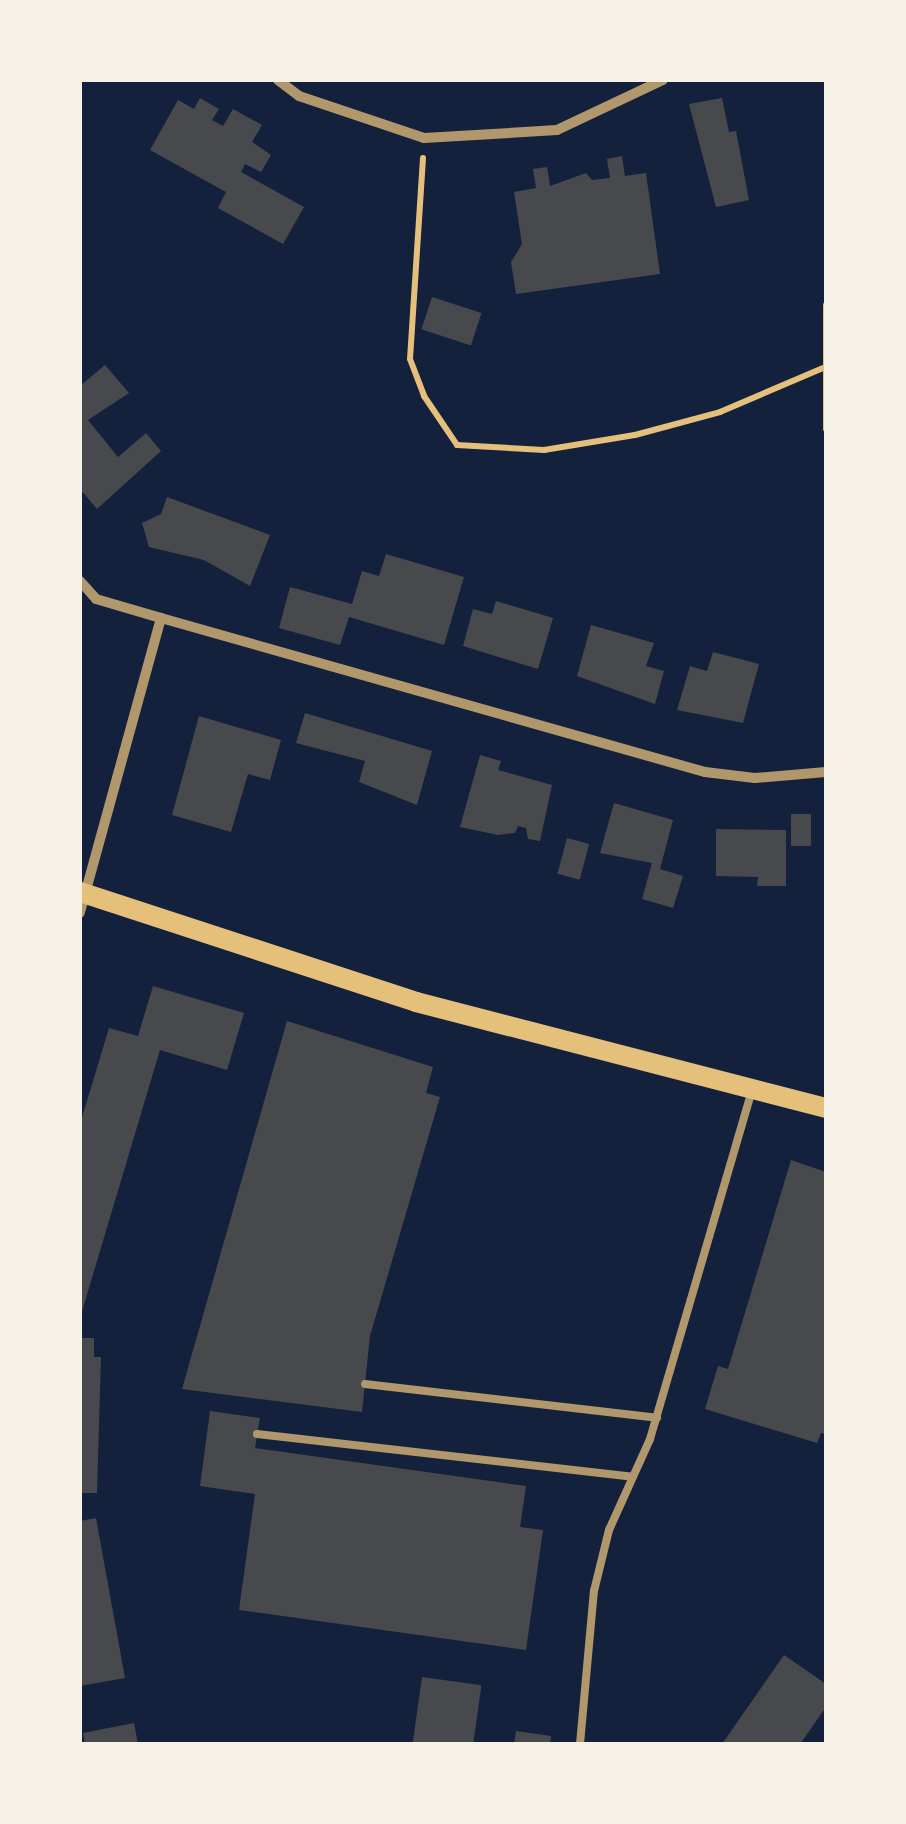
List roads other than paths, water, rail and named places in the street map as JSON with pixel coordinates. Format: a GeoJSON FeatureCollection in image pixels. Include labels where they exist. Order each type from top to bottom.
{"type":"FeatureCollection","features":[{"type":"Feature","properties":{"kind":"main road"},"geometry":{"type":"LineString","coordinates":[[82,900],[416,1002],[826,1108]]}},
{"type":"Feature","properties":{"kind":"street"},"geometry":{"type":"LineString","coordinates":[[278,80],[299,96],[424,138],[557,130],[663,80]]}},
{"type":"Feature","properties":{"kind":"street"},"geometry":{"type":"LineString","coordinates":[[80,581],[96,600],[705,772],[755,778],[826,772]]}},
{"type":"Feature","properties":{"kind":"street"},"geometry":{"type":"LineString","coordinates":[[82,900],[161,618]]}},
{"type":"Feature","properties":{"kind":"lane"},"geometry":{"type":"LineString","coordinates":[[580,1744],[594,1591],[609,1530],[657,1418],[752,1090]]}},
{"type":"Feature","properties":{"kind":"lane"},"geometry":{"type":"LineString","coordinates":[[364,1384],[657,1418]]}},
{"type":"Feature","properties":{"kind":"lane"},"geometry":{"type":"LineString","coordinates":[[257,1434],[634,1477]]}}]}
